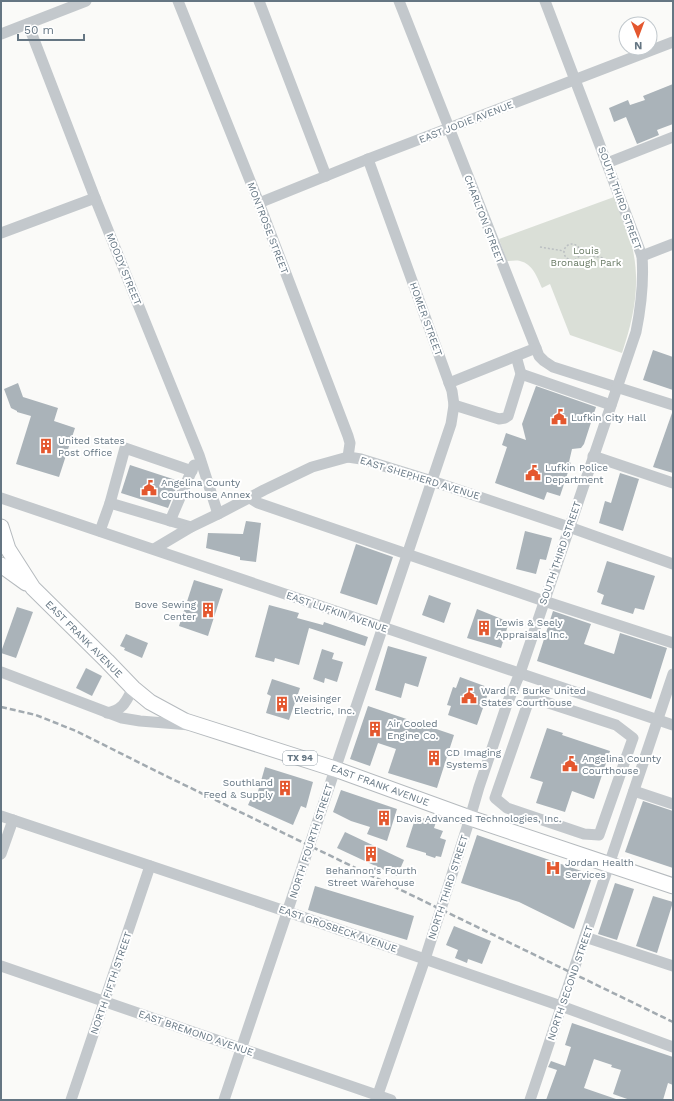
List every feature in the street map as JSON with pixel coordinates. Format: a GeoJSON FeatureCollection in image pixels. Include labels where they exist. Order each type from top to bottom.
{"type":"FeatureCollection","features":[{"type":"Feature","properties":{"kind":"main road","name":"EAST FRANK AVENUE"},"geometry":{"type":"LineString","coordinates":[[1,527],[8,549],[33,588],[108,661],[132,688],[150,702],[168,713],[185,721],[335,769],[470,818],[673,886]]}},
{"type":"Feature","properties":{"kind":"main road","name":"TX 94"},"geometry":{"type":"LineString","coordinates":[[1,565],[33,588]]}},
{"type":"Feature","properties":{"kind":"street"},"geometry":{"type":"LineString","coordinates":[[1,34],[86,1]]}},
{"type":"Feature","properties":{"kind":"street","name":"MONTROSE STREET"},"geometry":{"type":"LineString","coordinates":[[178,1],[259,203],[348,436],[350,443],[348,457]]}},
{"type":"Feature","properties":{"kind":"street"},"geometry":{"type":"LineString","coordinates":[[259,1],[326,176]]}},
{"type":"Feature","properties":{"kind":"street","name":"CHARLTON STREET"},"geometry":{"type":"LineString","coordinates":[[400,1],[539,356],[553,367],[673,405]]}},
{"type":"Feature","properties":{"kind":"street","name":"SOUTH THIRD STREET"},"geometry":{"type":"LineString","coordinates":[[520,673],[636,332],[641,309],[643,289],[642,256],[545,1]]}},
{"type":"Feature","properties":{"kind":"street","name":"MOODY STREET"},"geometry":{"type":"LineString","coordinates":[[28,24],[95,198],[198,455],[218,514]]}},
{"type":"Feature","properties":{"kind":"street","name":"EAST JODIE AVENUE"},"geometry":{"type":"LineString","coordinates":[[259,203],[368,159],[673,42]]}},
{"type":"Feature","properties":{"kind":"street"},"geometry":{"type":"LineString","coordinates":[[607,163],[673,138]]}},
{"type":"Feature","properties":{"kind":"street","name":"HOMER STREET"},"geometry":{"type":"LineString","coordinates":[[368,159],[452,390],[454,405],[451,424],[408,555]]}},
{"type":"Feature","properties":{"kind":"street"},"geometry":{"type":"LineString","coordinates":[[1,233],[95,198]]}},
{"type":"Feature","properties":{"kind":"street"},"geometry":{"type":"LineString","coordinates":[[642,256],[673,244]]}},
{"type":"Feature","properties":{"kind":"street"},"geometry":{"type":"LineString","coordinates":[[449,383],[536,348]]}},
{"type":"Feature","properties":{"kind":"street"},"geometry":{"type":"LineString","coordinates":[[454,405],[499,419],[505,418],[509,414],[521,374],[516,356]]}},
{"type":"Feature","properties":{"kind":"street"},"geometry":{"type":"LineString","coordinates":[[521,374],[611,405]]}},
{"type":"Feature","properties":{"kind":"street"},"geometry":{"type":"LineString","coordinates":[[100,531],[110,503],[125,448],[192,471]]}},
{"type":"Feature","properties":{"kind":"street"},"geometry":{"type":"LineString","coordinates":[[170,521],[198,455]]}},
{"type":"Feature","properties":{"kind":"street"},"geometry":{"type":"LineString","coordinates":[[593,456],[673,483]]}},
{"type":"Feature","properties":{"kind":"street","name":"EAST SHEPHERD AVENUE"},"geometry":{"type":"LineString","coordinates":[[154,549],[191,527],[312,468],[348,457],[361,459],[432,481],[673,564]]}},
{"type":"Feature","properties":{"kind":"street","name":"EAST LUFKIN AVENUE"},"geometry":{"type":"LineString","coordinates":[[1,498],[673,725]]}},
{"type":"Feature","properties":{"kind":"street"},"geometry":{"type":"LineString","coordinates":[[250,498],[258,504],[673,643]]}},
{"type":"Feature","properties":{"kind":"street"},"geometry":{"type":"LineString","coordinates":[[110,503],[191,527]]}},
{"type":"Feature","properties":{"kind":"street","name":"NORTH FOURTH STREET"},"geometry":{"type":"LineString","coordinates":[[224,1100],[408,555]]}},
{"type":"Feature","properties":{"kind":"street"},"geometry":{"type":"LineString","coordinates":[[1,672],[55,691],[122,718],[204,727]]}},
{"type":"Feature","properties":{"kind":"street","name":"NORTH THIRD STREET"},"geometry":{"type":"LineString","coordinates":[[376,1098],[425,959],[506,704],[520,673]]}},
{"type":"Feature","properties":{"kind":"street","name":"NORTH SECOND STREET"},"geometry":{"type":"LineString","coordinates":[[530,1100],[673,674]]}},
{"type":"Feature","properties":{"kind":"street"},"geometry":{"type":"LineString","coordinates":[[107,712],[120,709],[132,688]]}},
{"type":"Feature","properties":{"kind":"street"},"geometry":{"type":"LineString","coordinates":[[506,704],[530,697],[616,724],[648,749]]}},
{"type":"Feature","properties":{"kind":"street"},"geometry":{"type":"LineString","coordinates":[[495,798],[530,697]]}},
{"type":"Feature","properties":{"kind":"street"},"geometry":{"type":"LineString","coordinates":[[599,835],[633,738]]}},
{"type":"Feature","properties":{"kind":"street"},"geometry":{"type":"LineString","coordinates":[[479,786],[507,808],[584,834],[618,836]]}},
{"type":"Feature","properties":{"kind":"street"},"geometry":{"type":"LineString","coordinates":[[634,790],[673,804]]}},
{"type":"Feature","properties":{"kind":"street","name":"EAST GROSBECK AVENUE"},"geometry":{"type":"LineString","coordinates":[[1,816],[562,1006],[673,1047]]}},
{"type":"Feature","properties":{"kind":"street"},"geometry":{"type":"LineString","coordinates":[[1,854],[13,820]]}},
{"type":"Feature","properties":{"kind":"street","name":"NORTH FIFTH STREET"},"geometry":{"type":"LineString","coordinates":[[71,1100],[150,866]]}},
{"type":"Feature","properties":{"kind":"street"},"geometry":{"type":"LineString","coordinates":[[585,938],[673,966]]}},
{"type":"Feature","properties":{"kind":"street","name":"EAST BREMOND AVENUE"},"geometry":{"type":"LineString","coordinates":[[1,966],[241,1048],[376,1098],[391,1100]]}},
{"type":"Feature","properties":{"kind":"path"},"geometry":{"type":"LineString","coordinates":[[574,244],[580,248],[581,254],[578,258],[570,260],[565,256],[564,251],[566,246],[574,244]]}},
{"type":"Feature","properties":{"kind":"path"},"geometry":{"type":"LineString","coordinates":[[540,247],[564,251]]}},
{"type":"Feature","properties":{"kind":"path"},"geometry":{"type":"LineString","coordinates":[[581,254],[604,258]]}},
{"type":"Feature","properties":{"kind":"green space","name":"Louis Bronaugh Park"},"geometry":{"type":"Polygon","coordinates":[[[614,197],[632,246],[636,274],[633,313],[622,353],[570,335],[550,284],[542,288],[534,272],[528,265],[518,261],[507,261],[499,239],[614,197]]]}},
{"type":"Feature","properties":{"kind":"building"},"geometry":{"type":"Polygon","coordinates":[[[673,84],[673,124],[657,130],[659,135],[637,144],[626,117],[614,122],[609,108],[628,100],[630,105],[645,100],[643,96],[673,84]]]}},
{"type":"Feature","properties":{"kind":"building"},"geometry":{"type":"Polygon","coordinates":[[[653,350],[673,357],[673,390],[643,380],[653,350]]]}},
{"type":"Feature","properties":{"kind":"building","name":"United States Post Office"},"geometry":{"type":"Polygon","coordinates":[[[18,383],[23,397],[58,408],[54,421],[75,428],[59,477],[16,464],[31,416],[17,412],[11,408],[4,389],[18,383]]]}},
{"type":"Feature","properties":{"kind":"building"},"geometry":{"type":"Polygon","coordinates":[[[536,386],[596,407],[584,444],[581,448],[572,449],[569,462],[571,463],[560,496],[547,492],[544,500],[495,483],[507,447],[502,445],[506,433],[526,440],[522,424],[536,386]]]}},
{"type":"Feature","properties":{"kind":"building"},"geometry":{"type":"Polygon","coordinates":[[[673,413],[673,473],[653,467],[673,413]]]}},
{"type":"Feature","properties":{"kind":"building","name":"Angelina County Courthouse Annex"},"geometry":{"type":"Polygon","coordinates":[[[130,465],[179,481],[168,508],[121,493],[130,465]]]}},
{"type":"Feature","properties":{"kind":"building"},"geometry":{"type":"Polygon","coordinates":[[[620,473],[639,479],[623,531],[599,523],[605,501],[611,503],[620,473]]]}},
{"type":"Feature","properties":{"kind":"building"},"geometry":{"type":"Polygon","coordinates":[[[246,521],[261,523],[256,562],[240,560],[240,557],[206,548],[208,533],[243,534],[246,521]]]}},
{"type":"Feature","properties":{"kind":"building"},"geometry":{"type":"Polygon","coordinates":[[[525,531],[552,538],[546,560],[540,559],[536,574],[516,569],[525,531]]]}},
{"type":"Feature","properties":{"kind":"building"},"geometry":{"type":"Polygon","coordinates":[[[356,544],[393,557],[377,605],[340,593],[356,544]]]}},
{"type":"Feature","properties":{"kind":"building"},"geometry":{"type":"Polygon","coordinates":[[[607,561],[655,576],[644,610],[635,608],[633,614],[601,604],[604,595],[597,592],[607,561]]]}},
{"type":"Feature","properties":{"kind":"building"},"geometry":{"type":"Polygon","coordinates":[[[194,580],[223,589],[208,636],[179,626],[194,580]]]}},
{"type":"Feature","properties":{"kind":"building"},"geometry":{"type":"Polygon","coordinates":[[[429,595],[451,603],[444,623],[422,615],[429,595]]]}},
{"type":"Feature","properties":{"kind":"building"},"geometry":{"type":"Polygon","coordinates":[[[269,605],[299,613],[297,618],[323,625],[324,622],[368,637],[365,646],[309,628],[299,665],[275,658],[274,662],[255,657],[269,605]]]}},
{"type":"Feature","properties":{"kind":"building"},"geometry":{"type":"Polygon","coordinates":[[[17,607],[33,612],[16,658],[1,652],[17,607]]]}},
{"type":"Feature","properties":{"kind":"building"},"geometry":{"type":"Polygon","coordinates":[[[477,609],[509,622],[501,648],[467,638],[477,609]]]}},
{"type":"Feature","properties":{"kind":"building"},"geometry":{"type":"Polygon","coordinates":[[[553,611],[591,624],[584,644],[614,654],[620,633],[667,648],[651,699],[537,661],[553,611]]]}},
{"type":"Feature","properties":{"kind":"building"},"geometry":{"type":"Polygon","coordinates":[[[126,634],[148,643],[142,658],[124,650],[125,648],[120,646],[126,634]]]}},
{"type":"Feature","properties":{"kind":"building"},"geometry":{"type":"Polygon","coordinates":[[[388,646],[427,657],[418,687],[405,683],[401,698],[375,690],[388,646]]]}},
{"type":"Feature","properties":{"kind":"building"},"geometry":{"type":"Polygon","coordinates":[[[322,649],[334,653],[332,659],[343,662],[337,682],[325,678],[324,683],[313,679],[322,649]]]}},
{"type":"Feature","properties":{"kind":"building"},"geometry":{"type":"Polygon","coordinates":[[[86,668],[102,676],[92,696],[76,688],[86,668]]]}},
{"type":"Feature","properties":{"kind":"building","name":"Ward R. Burke United States Courthouse"},"geometry":{"type":"Polygon","coordinates":[[[460,677],[490,688],[477,725],[448,715],[451,706],[447,705],[453,687],[456,688],[460,677]]]}},
{"type":"Feature","properties":{"kind":"building","name":"Weisinger Electric, Inc."},"geometry":{"type":"Polygon","coordinates":[[[272,679],[300,688],[289,720],[266,713],[271,696],[267,694],[272,679]]]}},
{"type":"Feature","properties":{"kind":"building"},"geometry":{"type":"Polygon","coordinates":[[[368,706],[454,735],[437,788],[388,773],[396,749],[378,743],[370,766],[350,759],[368,706]]]}},
{"type":"Feature","properties":{"kind":"building","name":"Angelina County Courthouse"},"geometry":{"type":"Polygon","coordinates":[[[547,728],[563,733],[562,735],[610,751],[594,799],[572,791],[565,812],[536,803],[543,782],[530,778],[547,728]]]}},
{"type":"Feature","properties":{"kind":"building","name":"Southland Feed & Supply"},"geometry":{"type":"Polygon","coordinates":[[[265,767],[313,782],[306,808],[301,806],[293,825],[248,805],[253,794],[257,795],[265,767]]]}},
{"type":"Feature","properties":{"kind":"building"},"geometry":{"type":"Polygon","coordinates":[[[341,790],[397,809],[387,841],[367,834],[370,827],[351,821],[333,812],[341,790]]]}},
{"type":"Feature","properties":{"kind":"building"},"geometry":{"type":"Polygon","coordinates":[[[643,801],[673,811],[673,868],[625,852],[643,801]]]}},
{"type":"Feature","properties":{"kind":"building"},"geometry":{"type":"Polygon","coordinates":[[[416,816],[436,822],[434,828],[443,831],[440,838],[446,840],[441,857],[436,856],[435,858],[426,855],[426,853],[406,847],[416,816]]]}},
{"type":"Feature","properties":{"kind":"building","name":"Behannon's Fourth Street Warehouse"},"geometry":{"type":"Polygon","coordinates":[[[345,832],[404,860],[397,876],[337,848],[345,832]]]}},
{"type":"Feature","properties":{"kind":"building"},"geometry":{"type":"Polygon","coordinates":[[[477,835],[593,875],[574,929],[519,902],[461,883],[477,835]]]}},
{"type":"Feature","properties":{"kind":"building"},"geometry":{"type":"Polygon","coordinates":[[[615,883],[634,889],[617,940],[598,934],[615,883]]]}},
{"type":"Feature","properties":{"kind":"building"},"geometry":{"type":"Polygon","coordinates":[[[315,886],[414,916],[407,940],[308,910],[315,886]]]}},
{"type":"Feature","properties":{"kind":"building"},"geometry":{"type":"Polygon","coordinates":[[[653,896],[673,902],[657,953],[636,946],[653,896]]]}},
{"type":"Feature","properties":{"kind":"building"},"geometry":{"type":"Polygon","coordinates":[[[454,926],[491,941],[482,964],[468,959],[467,963],[455,958],[458,950],[446,945],[454,926]]]}},
{"type":"Feature","properties":{"kind":"building"},"geometry":{"type":"Polygon","coordinates":[[[572,1023],[673,1057],[673,1085],[668,1083],[663,1100],[630,1100],[613,1094],[621,1070],[611,1067],[612,1065],[594,1059],[584,1088],[616,1099],[615,1100],[546,1100],[557,1070],[548,1067],[551,1061],[565,1066],[571,1047],[565,1045],[572,1023]]]}},
{"type":"Feature","properties":{"kind":"railway"},"geometry":{"type":"LineString","coordinates":[[1,707],[36,715],[76,731],[673,1022]]}},
{"type":"Feature","properties":{"kind":"place","name":"Lufkin City Hall"},"geometry":{"type":"Point","coordinates":[559,417]}},
{"type":"Feature","properties":{"kind":"place","name":"United States Post Office"},"geometry":{"type":"Point","coordinates":[46,446]}},
{"type":"Feature","properties":{"kind":"place","name":"Lufkin Police Department"},"geometry":{"type":"Point","coordinates":[533,473]}},
{"type":"Feature","properties":{"kind":"place","name":"Angelina County Courthouse Annex"},"geometry":{"type":"Point","coordinates":[149,488]}},
{"type":"Feature","properties":{"kind":"place","name":"Bove Sewing Center"},"geometry":{"type":"Point","coordinates":[208,610]}},
{"type":"Feature","properties":{"kind":"place","name":"Lewis & Seely Appraisals Inc."},"geometry":{"type":"Point","coordinates":[484,628]}},
{"type":"Feature","properties":{"kind":"place","name":"Ward R. Burke United States Courthouse"},"geometry":{"type":"Point","coordinates":[469,696]}},
{"type":"Feature","properties":{"kind":"place","name":"Weisinger Electric, Inc."},"geometry":{"type":"Point","coordinates":[282,704]}},
{"type":"Feature","properties":{"kind":"place","name":"Air Cooled Engine Co."},"geometry":{"type":"Point","coordinates":[375,729]}},
{"type":"Feature","properties":{"kind":"place","name":"CD Imaging Systems"},"geometry":{"type":"Point","coordinates":[434,758]}},
{"type":"Feature","properties":{"kind":"place","name":"Angelina County Courthouse"},"geometry":{"type":"Point","coordinates":[570,764]}},
{"type":"Feature","properties":{"kind":"place","name":"Southland Feed & Supply"},"geometry":{"type":"Point","coordinates":[285,788]}},
{"type":"Feature","properties":{"kind":"place","name":"Davis Advanced Technologies, Inc."},"geometry":{"type":"Point","coordinates":[384,818]}},
{"type":"Feature","properties":{"kind":"place","name":"Behannon's Fourth Street Warehouse"},"geometry":{"type":"Point","coordinates":[371,854]}},
{"type":"Feature","properties":{"kind":"place","name":"Jordan Health Services"},"geometry":{"type":"Point","coordinates":[553,868]}}]}
